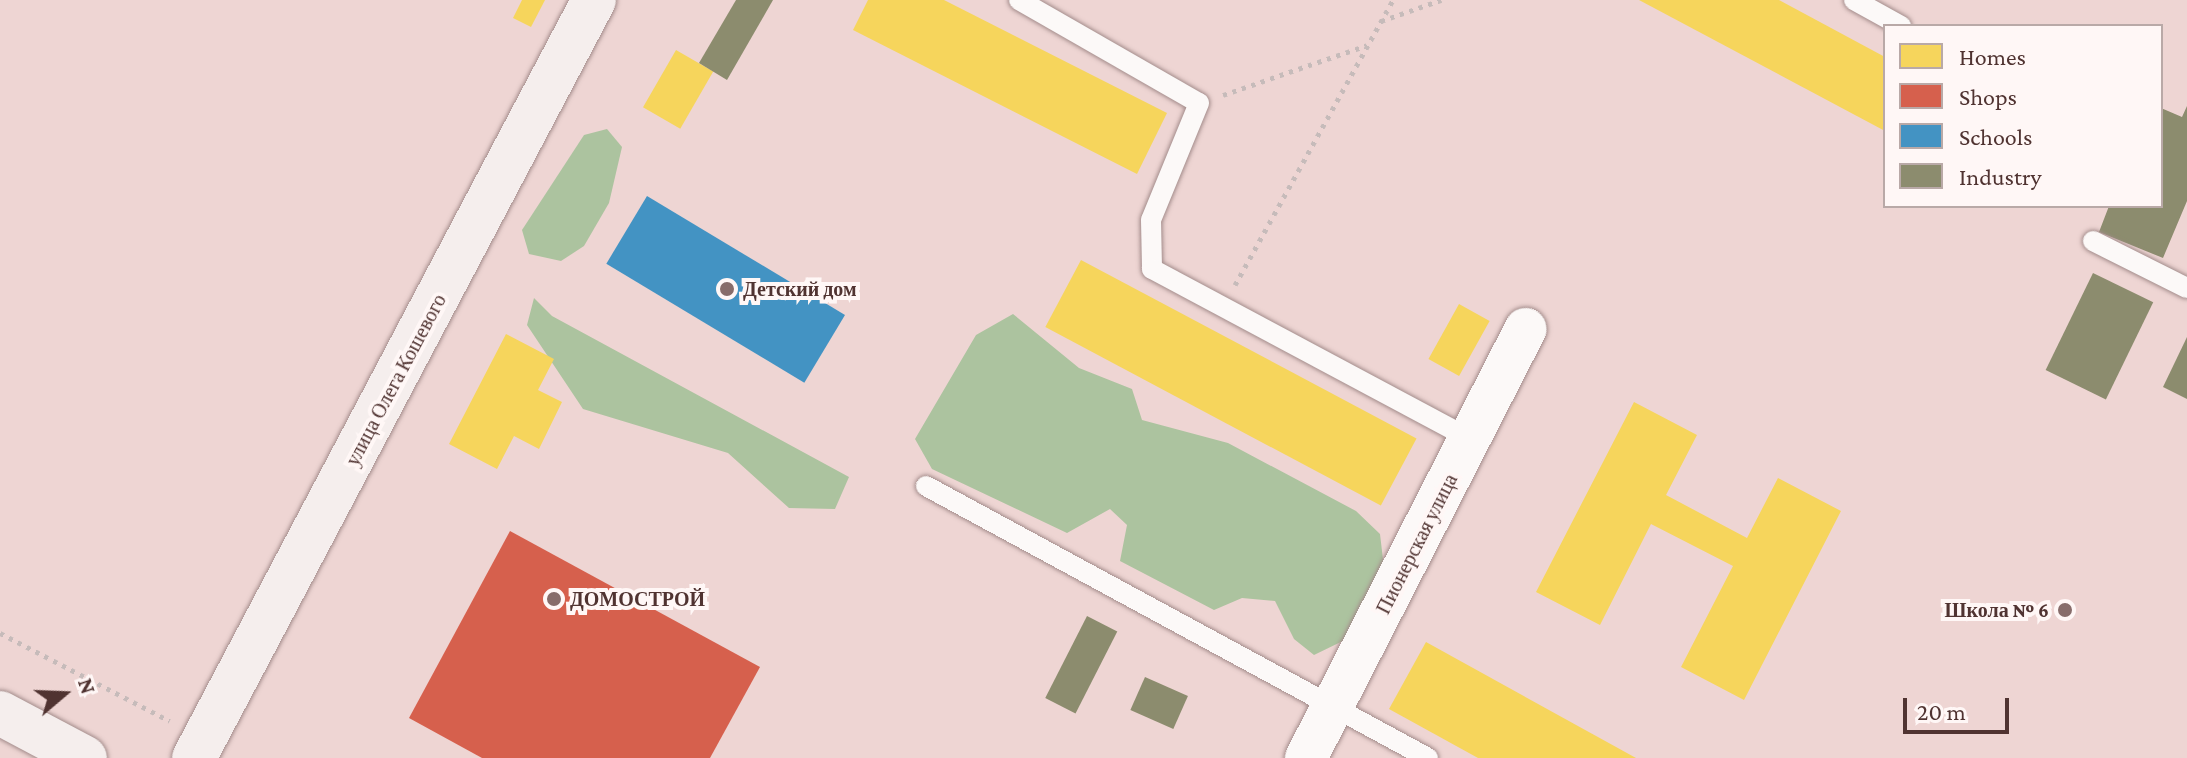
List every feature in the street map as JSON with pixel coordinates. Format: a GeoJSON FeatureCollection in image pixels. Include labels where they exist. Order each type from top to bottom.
{"type":"FeatureCollection","features":[{"type":"Feature","properties":{"kind":"main road","name":"улица Олега Кошевого"},"geometry":{"type":"LineString","coordinates":[[199,749],[594,0]]}},
{"type":"Feature","properties":{"kind":"main road"},"geometry":{"type":"LineString","coordinates":[[0,713],[85,758]]}},
{"type":"Feature","properties":{"kind":"street","name":"Пионерская улица"},"geometry":{"type":"LineString","coordinates":[[1306,758],[1526,329]]}},
{"type":"Feature","properties":{"kind":"lane"},"geometry":{"type":"LineString","coordinates":[[1019,0],[1199,103],[1151,220],[1152,269],[1470,439]]}},
{"type":"Feature","properties":{"kind":"lane"},"geometry":{"type":"LineString","coordinates":[[1854,0],[1897,24]]}},
{"type":"Feature","properties":{"kind":"lane"},"geometry":{"type":"LineString","coordinates":[[2093,241],[2187,288]]}},
{"type":"Feature","properties":{"kind":"lane"},"geometry":{"type":"LineString","coordinates":[[926,486],[1428,758]]}},
{"type":"Feature","properties":{"kind":"path"},"geometry":{"type":"LineString","coordinates":[[1223,307],[1393,0]]}},
{"type":"Feature","properties":{"kind":"path"},"geometry":{"type":"LineString","coordinates":[[1381,21],[1441,0]]}},
{"type":"Feature","properties":{"kind":"path"},"geometry":{"type":"LineString","coordinates":[[1199,103],[1367,45]]}},
{"type":"Feature","properties":{"kind":"path"},"geometry":{"type":"LineString","coordinates":[[0,633],[199,749]]}},
{"type":"Feature","properties":{"kind":"green space"},"geometry":{"type":"Polygon","coordinates":[[[607,129],[622,147],[609,203],[584,246],[561,261],[529,254],[522,230],[584,135],[607,129]]]}},
{"type":"Feature","properties":{"kind":"green space"},"geometry":{"type":"Polygon","coordinates":[[[534,298],[552,316],[849,477],[835,509],[789,508],[728,453],[583,409],[527,325],[534,298]]]}},
{"type":"Feature","properties":{"kind":"green space"},"geometry":{"type":"Polygon","coordinates":[[[1013,314],[1079,368],[1132,389],[1142,420],[1228,443],[1356,511],[1380,534],[1384,568],[1349,638],[1314,655],[1294,639],[1275,601],[1242,598],[1214,610],[1120,561],[1127,525],[1110,509],[1067,533],[932,469],[915,439],[976,335],[1013,314]]]}},
{"type":"Feature","properties":{"kind":"building: Homes"},"geometry":{"type":"Polygon","coordinates":[[[522,0],[545,0],[531,27],[513,18],[522,0]]]}},
{"type":"Feature","properties":{"kind":"building: Homes"},"geometry":{"type":"Polygon","coordinates":[[[868,0],[944,0],[1167,113],[1137,174],[853,30],[868,0]]]}},
{"type":"Feature","properties":{"kind":"building: Homes"},"geometry":{"type":"Polygon","coordinates":[[[1639,0],[1779,0],[1883,56],[1883,130],[1639,0]]]}},
{"type":"Feature","properties":{"kind":"building: Homes"},"geometry":{"type":"Polygon","coordinates":[[[676,50],[713,72],[680,129],[643,107],[676,50]]]}},
{"type":"Feature","properties":{"kind":"building: Homes"},"geometry":{"type":"Polygon","coordinates":[[[1081,260],[1417,438],[1381,506],[1045,327],[1081,260]]]}},
{"type":"Feature","properties":{"kind":"building: Homes"},"geometry":{"type":"Polygon","coordinates":[[[1459,304],[1490,321],[1459,376],[1428,359],[1459,304]]]}},
{"type":"Feature","properties":{"kind":"building: Homes"},"geometry":{"type":"Polygon","coordinates":[[[506,334],[554,359],[538,390],[562,402],[539,449],[514,436],[497,469],[449,444],[506,334]]]}},
{"type":"Feature","properties":{"kind":"building: Homes"},"geometry":{"type":"Polygon","coordinates":[[[1634,402],[1697,435],[1666,495],[1747,538],[1778,478],[1841,511],[1744,700],[1681,667],[1733,566],[1651,524],[1600,625],[1536,592],[1634,402]]]}},
{"type":"Feature","properties":{"kind":"building: Homes"},"geometry":{"type":"Polygon","coordinates":[[[1426,642],[1636,758],[1478,758],[1389,709],[1426,642]]]}},
{"type":"Feature","properties":{"kind":"building: Shops","name":"ДОМОСТРОЙ"},"geometry":{"type":"Polygon","coordinates":[[[510,531],[760,667],[710,758],[482,758],[409,718],[510,531]]]}},
{"type":"Feature","properties":{"kind":"building: Schools","name":"Детский дом"},"geometry":{"type":"Polygon","coordinates":[[[647,196],[845,315],[804,383],[606,264],[647,196]]]}},
{"type":"Feature","properties":{"kind":"building: Industry"},"geometry":{"type":"Polygon","coordinates":[[[736,0],[773,0],[727,80],[699,63],[736,0]]]}},
{"type":"Feature","properties":{"kind":"building: Industry"},"geometry":{"type":"Polygon","coordinates":[[[2187,106],[2187,201],[2163,258],[2099,232],[2108,208],[2163,208],[2163,109],[2182,117],[2187,106]]]}},
{"type":"Feature","properties":{"kind":"building: Industry"},"geometry":{"type":"Polygon","coordinates":[[[2093,273],[2153,302],[2106,399],[2046,370],[2093,273]]]}},
{"type":"Feature","properties":{"kind":"building: Industry"},"geometry":{"type":"Polygon","coordinates":[[[2187,337],[2187,399],[2163,387],[2187,337]]]}},
{"type":"Feature","properties":{"kind":"building: Industry"},"geometry":{"type":"Polygon","coordinates":[[[1087,616],[1117,631],[1076,713],[1045,698],[1087,616]]]}},
{"type":"Feature","properties":{"kind":"building: Industry"},"geometry":{"type":"Polygon","coordinates":[[[1145,677],[1188,696],[1173,729],[1130,710],[1145,677]]]}},
{"type":"Feature","properties":{"kind":"place","name":"Детский дом"},"geometry":{"type":"Point","coordinates":[727,289]}},
{"type":"Feature","properties":{"kind":"place","name":"ДОМОСТРОЙ"},"geometry":{"type":"Point","coordinates":[554,599]}},
{"type":"Feature","properties":{"kind":"place","name":"Школа № 6"},"geometry":{"type":"Point","coordinates":[2065,610]}}]}
